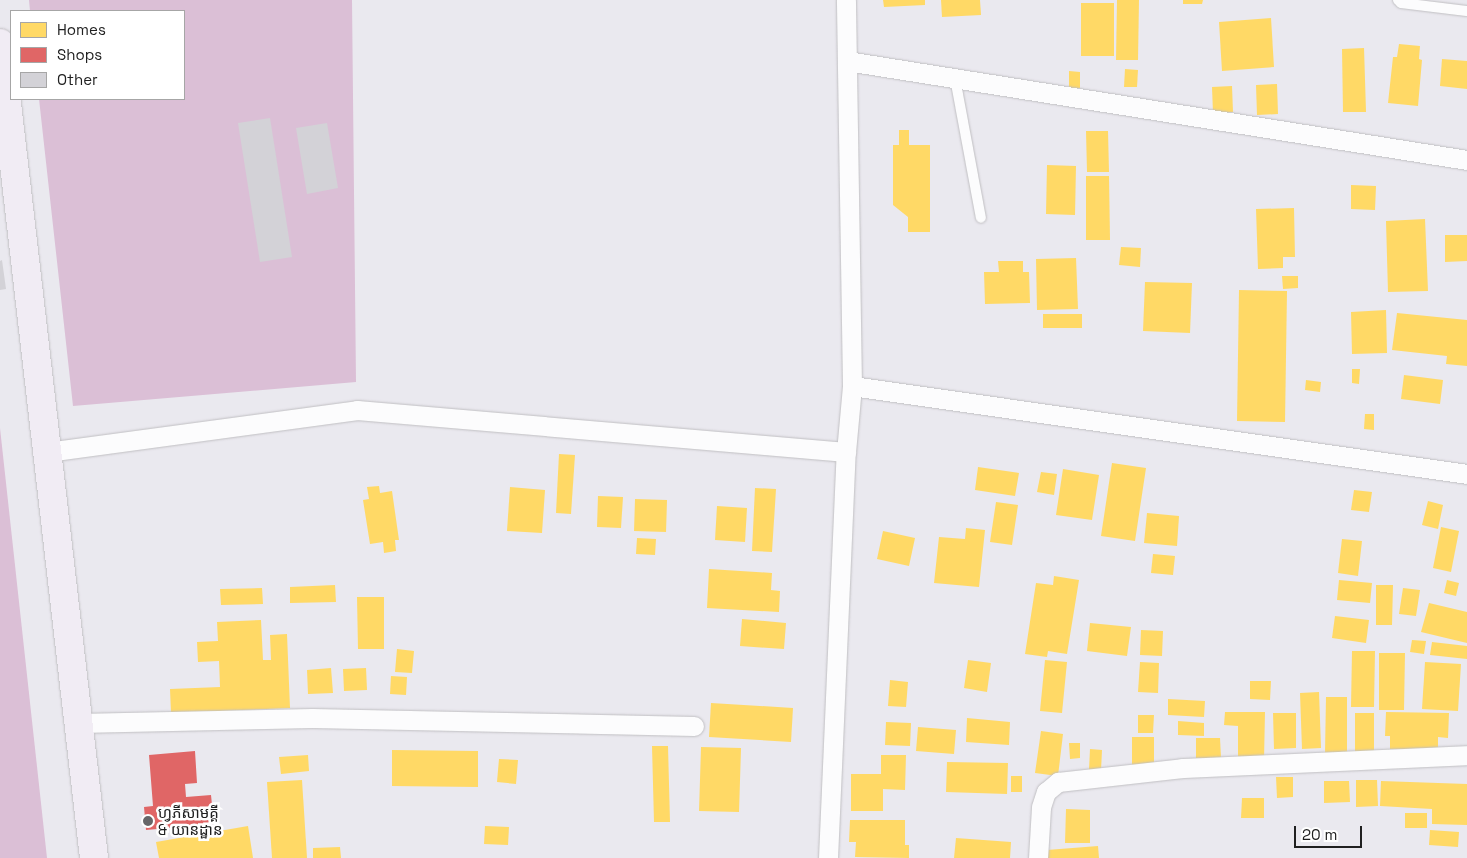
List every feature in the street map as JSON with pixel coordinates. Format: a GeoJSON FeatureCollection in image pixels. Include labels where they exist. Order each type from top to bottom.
{"type":"FeatureCollection","features":[{"type":"Feature","properties":{"kind":"main road"},"geometry":{"type":"LineString","coordinates":[[0,43],[94,858]]}},
{"type":"Feature","properties":{"kind":"street"},"geometry":{"type":"LineString","coordinates":[[828,858],[846,452],[852,386],[846,0]]}},
{"type":"Feature","properties":{"kind":"street"},"geometry":{"type":"LineString","coordinates":[[847,61],[1467,160]]}},
{"type":"Feature","properties":{"kind":"street"},"geometry":{"type":"LineString","coordinates":[[852,386],[1467,474]]}},
{"type":"Feature","properties":{"kind":"street"},"geometry":{"type":"LineString","coordinates":[[47,452],[357,410],[846,452]]}},
{"type":"Feature","properties":{"kind":"street"},"geometry":{"type":"LineString","coordinates":[[78,724],[312,718],[694,726]]}},
{"type":"Feature","properties":{"kind":"street"},"geometry":{"type":"LineString","coordinates":[[1038,858],[1041,807],[1046,792],[1058,782],[1182,768],[1467,755]]}},
{"type":"Feature","properties":{"kind":"lane"},"geometry":{"type":"LineString","coordinates":[[1398,0],[1401,3],[1467,11]]}},
{"type":"Feature","properties":{"kind":"lane"},"geometry":{"type":"LineString","coordinates":[[955,78],[982,218]]}},
{"type":"Feature","properties":{"kind":"shaded area"},"geometry":{"type":"Polygon","coordinates":[[[29,0],[352,0],[356,382],[73,406],[39,100],[185,100],[185,10],[30,10],[29,0]]]}},
{"type":"Feature","properties":{"kind":"shaded area"},"geometry":{"type":"Polygon","coordinates":[[[0,428],[47,858],[0,858],[0,428]]]}},
{"type":"Feature","properties":{"kind":"building: Homes"},"geometry":{"type":"Polygon","coordinates":[[[883,0],[925,0],[925,5],[884,7],[883,0]]]}},
{"type":"Feature","properties":{"kind":"building: Homes"},"geometry":{"type":"Polygon","coordinates":[[[941,0],[980,0],[981,15],[942,17],[941,0]]]}},
{"type":"Feature","properties":{"kind":"building: Homes"},"geometry":{"type":"Polygon","coordinates":[[[1117,0],[1139,0],[1138,60],[1116,60],[1117,0]]]}},
{"type":"Feature","properties":{"kind":"building: Homes"},"geometry":{"type":"Polygon","coordinates":[[[1183,0],[1203,0],[1202,4],[1183,4],[1183,0]]]}},
{"type":"Feature","properties":{"kind":"building: Homes"},"geometry":{"type":"Polygon","coordinates":[[[1081,3],[1114,3],[1114,56],[1081,56],[1081,3]]]}},
{"type":"Feature","properties":{"kind":"building: Homes"},"geometry":{"type":"Polygon","coordinates":[[[1271,18],[1274,67],[1222,71],[1219,22],[1271,18]]]}},
{"type":"Feature","properties":{"kind":"building: Homes"},"geometry":{"type":"Polygon","coordinates":[[[1399,44],[1420,46],[1419,59],[1422,60],[1418,106],[1388,103],[1393,57],[1397,57],[1399,44]]]}},
{"type":"Feature","properties":{"kind":"building: Homes"},"geometry":{"type":"Polygon","coordinates":[[[1364,48],[1366,112],[1343,112],[1342,49],[1364,48]]]}},
{"type":"Feature","properties":{"kind":"building: Homes"},"geometry":{"type":"Polygon","coordinates":[[[1442,59],[1467,61],[1467,89],[1440,86],[1442,59]]]}},
{"type":"Feature","properties":{"kind":"building: Homes"},"geometry":{"type":"Polygon","coordinates":[[[1125,69],[1138,70],[1137,87],[1124,87],[1125,69]]]}},
{"type":"Feature","properties":{"kind":"building: Homes"},"geometry":{"type":"Polygon","coordinates":[[[1069,71],[1080,72],[1080,88],[1069,88],[1069,71]]]}},
{"type":"Feature","properties":{"kind":"building: Homes"},"geometry":{"type":"Polygon","coordinates":[[[1277,84],[1278,114],[1257,115],[1256,85],[1277,84]]]}},
{"type":"Feature","properties":{"kind":"building: Homes"},"geometry":{"type":"Polygon","coordinates":[[[1232,86],[1233,112],[1213,113],[1212,87],[1232,86]]]}},
{"type":"Feature","properties":{"kind":"building: Homes"},"geometry":{"type":"Polygon","coordinates":[[[899,130],[909,130],[909,145],[930,145],[930,232],[908,232],[908,217],[893,205],[893,145],[899,145],[899,130]]]}},
{"type":"Feature","properties":{"kind":"building: Homes"},"geometry":{"type":"Polygon","coordinates":[[[1086,131],[1108,131],[1109,172],[1087,172],[1086,131]]]}},
{"type":"Feature","properties":{"kind":"building: Homes"},"geometry":{"type":"Polygon","coordinates":[[[1047,165],[1076,166],[1075,215],[1046,214],[1047,165]]]}},
{"type":"Feature","properties":{"kind":"building: Homes"},"geometry":{"type":"Polygon","coordinates":[[[1086,176],[1109,176],[1110,240],[1086,240],[1086,176]]]}},
{"type":"Feature","properties":{"kind":"building: Homes"},"geometry":{"type":"Polygon","coordinates":[[[1351,185],[1376,186],[1375,210],[1351,209],[1351,185]]]}},
{"type":"Feature","properties":{"kind":"building: Homes"},"geometry":{"type":"Polygon","coordinates":[[[1294,208],[1295,257],[1283,257],[1283,268],[1258,269],[1256,209],[1294,208]]]}},
{"type":"Feature","properties":{"kind":"building: Homes"},"geometry":{"type":"Polygon","coordinates":[[[1425,219],[1428,291],[1388,292],[1386,221],[1425,219]]]}},
{"type":"Feature","properties":{"kind":"building: Homes"},"geometry":{"type":"Polygon","coordinates":[[[1445,235],[1467,235],[1467,261],[1445,262],[1445,235]]]}},
{"type":"Feature","properties":{"kind":"building: Homes"},"geometry":{"type":"Polygon","coordinates":[[[1121,247],[1141,248],[1140,267],[1119,265],[1121,247]]]}},
{"type":"Feature","properties":{"kind":"building: Homes"},"geometry":{"type":"Polygon","coordinates":[[[1076,258],[1078,309],[1037,310],[1036,259],[1076,258]]]}},
{"type":"Feature","properties":{"kind":"building: Homes"},"geometry":{"type":"Polygon","coordinates":[[[998,261],[1023,261],[1023,272],[1029,272],[1030,303],[985,304],[984,272],[999,272],[998,261]]]}},
{"type":"Feature","properties":{"kind":"building: Homes"},"geometry":{"type":"Polygon","coordinates":[[[1282,276],[1298,276],[1298,288],[1283,289],[1282,276]]]}},
{"type":"Feature","properties":{"kind":"building: Homes"},"geometry":{"type":"Polygon","coordinates":[[[1145,282],[1192,283],[1190,333],[1143,331],[1145,282]]]}},
{"type":"Feature","properties":{"kind":"building: Homes"},"geometry":{"type":"Polygon","coordinates":[[[1239,290],[1287,291],[1285,422],[1237,421],[1239,290]]]}},
{"type":"Feature","properties":{"kind":"building: Homes"},"geometry":{"type":"Polygon","coordinates":[[[1386,310],[1387,353],[1352,354],[1351,312],[1386,310]]]}},
{"type":"Feature","properties":{"kind":"building: Homes"},"geometry":{"type":"Polygon","coordinates":[[[1397,313],[1467,320],[1467,366],[1446,364],[1447,356],[1392,350],[1397,313]]]}},
{"type":"Feature","properties":{"kind":"building: Homes"},"geometry":{"type":"Polygon","coordinates":[[[1043,314],[1082,314],[1082,328],[1043,328],[1043,314]]]}},
{"type":"Feature","properties":{"kind":"building: Homes"},"geometry":{"type":"Polygon","coordinates":[[[1352,369],[1360,369],[1359,384],[1352,383],[1352,369]]]}},
{"type":"Feature","properties":{"kind":"building: Homes"},"geometry":{"type":"Polygon","coordinates":[[[1404,375],[1443,380],[1440,404],[1401,399],[1404,375]]]}},
{"type":"Feature","properties":{"kind":"building: Homes"},"geometry":{"type":"Polygon","coordinates":[[[1306,380],[1321,382],[1320,392],[1305,390],[1306,380]]]}},
{"type":"Feature","properties":{"kind":"building: Homes"},"geometry":{"type":"Polygon","coordinates":[[[1365,414],[1374,414],[1374,430],[1364,429],[1365,414]]]}},
{"type":"Feature","properties":{"kind":"building: Homes"},"geometry":{"type":"Polygon","coordinates":[[[559,454],[575,455],[571,514],[556,513],[559,454]]]}},
{"type":"Feature","properties":{"kind":"building: Homes"},"geometry":{"type":"Polygon","coordinates":[[[1112,463],[1146,468],[1135,541],[1101,536],[1112,463]]]}},
{"type":"Feature","properties":{"kind":"building: Homes"},"geometry":{"type":"Polygon","coordinates":[[[978,467],[1019,473],[1015,496],[975,490],[978,467]]]}},
{"type":"Feature","properties":{"kind":"building: Homes"},"geometry":{"type":"Polygon","coordinates":[[[1063,469],[1099,475],[1092,520],[1056,515],[1063,469]]]}},
{"type":"Feature","properties":{"kind":"building: Homes"},"geometry":{"type":"Polygon","coordinates":[[[1041,472],[1057,474],[1054,495],[1037,492],[1041,472]]]}},
{"type":"Feature","properties":{"kind":"building: Homes"},"geometry":{"type":"Polygon","coordinates":[[[379,486],[380,493],[392,491],[399,540],[395,540],[396,551],[384,553],[383,542],[370,544],[363,500],[369,499],[367,487],[379,486]]]}},
{"type":"Feature","properties":{"kind":"building: Homes"},"geometry":{"type":"Polygon","coordinates":[[[510,487],[545,490],[542,533],[507,531],[510,487]]]}},
{"type":"Feature","properties":{"kind":"building: Homes"},"geometry":{"type":"Polygon","coordinates":[[[755,488],[776,489],[772,552],[752,551],[755,488]]]}},
{"type":"Feature","properties":{"kind":"building: Homes"},"geometry":{"type":"Polygon","coordinates":[[[1354,490],[1372,492],[1369,512],[1351,510],[1354,490]]]}},
{"type":"Feature","properties":{"kind":"building: Homes"},"geometry":{"type":"Polygon","coordinates":[[[598,496],[623,497],[621,528],[597,527],[598,496]]]}},
{"type":"Feature","properties":{"kind":"building: Homes"},"geometry":{"type":"Polygon","coordinates":[[[635,499],[667,500],[666,532],[634,531],[635,499]]]}},
{"type":"Feature","properties":{"kind":"building: Homes"},"geometry":{"type":"Polygon","coordinates":[[[1428,501],[1443,505],[1438,529],[1422,525],[1428,501]]]}},
{"type":"Feature","properties":{"kind":"building: Homes"},"geometry":{"type":"Polygon","coordinates":[[[996,502],[1018,505],[1012,545],[990,542],[996,502]]]}},
{"type":"Feature","properties":{"kind":"building: Homes"},"geometry":{"type":"Polygon","coordinates":[[[717,506],[747,508],[745,542],[715,540],[717,506]]]}},
{"type":"Feature","properties":{"kind":"building: Homes"},"geometry":{"type":"Polygon","coordinates":[[[1147,513],[1179,516],[1177,546],[1144,543],[1147,513]]]}},
{"type":"Feature","properties":{"kind":"building: Homes"},"geometry":{"type":"Polygon","coordinates":[[[1441,527],[1459,531],[1451,572],[1433,568],[1441,527]]]}},
{"type":"Feature","properties":{"kind":"building: Homes"},"geometry":{"type":"Polygon","coordinates":[[[966,528],[985,530],[979,587],[934,583],[939,537],[965,539],[966,528]]]}},
{"type":"Feature","properties":{"kind":"building: Homes"},"geometry":{"type":"Polygon","coordinates":[[[883,531],[915,538],[909,566],[877,559],[883,531]]]}},
{"type":"Feature","properties":{"kind":"building: Homes"},"geometry":{"type":"Polygon","coordinates":[[[637,538],[656,539],[655,555],[636,554],[637,538]]]}},
{"type":"Feature","properties":{"kind":"building: Homes"},"geometry":{"type":"Polygon","coordinates":[[[1342,539],[1362,541],[1358,576],[1338,573],[1342,539]]]}},
{"type":"Feature","properties":{"kind":"building: Homes"},"geometry":{"type":"Polygon","coordinates":[[[1153,554],[1175,556],[1173,575],[1151,573],[1153,554]]]}},
{"type":"Feature","properties":{"kind":"building: Homes"},"geometry":{"type":"Polygon","coordinates":[[[709,569],[772,573],[771,590],[780,591],[779,612],[707,608],[709,569]]]}},
{"type":"Feature","properties":{"kind":"building: Homes"},"geometry":{"type":"Polygon","coordinates":[[[1054,576],[1079,580],[1067,654],[1048,651],[1047,657],[1025,654],[1036,583],[1053,585],[1054,576]]]}},
{"type":"Feature","properties":{"kind":"building: Homes"},"geometry":{"type":"Polygon","coordinates":[[[1339,580],[1372,583],[1370,603],[1337,600],[1339,580]]]}},
{"type":"Feature","properties":{"kind":"building: Homes"},"geometry":{"type":"Polygon","coordinates":[[[1447,580],[1459,583],[1456,596],[1444,593],[1447,580]]]}},
{"type":"Feature","properties":{"kind":"building: Homes"},"geometry":{"type":"Polygon","coordinates":[[[335,585],[336,602],[290,603],[290,587],[335,585]]]}},
{"type":"Feature","properties":{"kind":"building: Homes"},"geometry":{"type":"Polygon","coordinates":[[[1376,585],[1393,585],[1392,625],[1376,625],[1376,585]]]}},
{"type":"Feature","properties":{"kind":"building: Homes"},"geometry":{"type":"Polygon","coordinates":[[[262,588],[263,604],[221,605],[220,589],[262,588]]]}},
{"type":"Feature","properties":{"kind":"building: Homes"},"geometry":{"type":"Polygon","coordinates":[[[1403,588],[1420,590],[1416,616],[1399,614],[1403,588]]]}},
{"type":"Feature","properties":{"kind":"building: Homes"},"geometry":{"type":"Polygon","coordinates":[[[357,597],[384,597],[384,649],[358,649],[357,597]]]}},
{"type":"Feature","properties":{"kind":"building: Homes"},"geometry":{"type":"Polygon","coordinates":[[[1429,603],[1467,612],[1467,643],[1421,632],[1429,603]]]}},
{"type":"Feature","properties":{"kind":"building: Homes"},"geometry":{"type":"Polygon","coordinates":[[[1335,616],[1369,620],[1366,643],[1332,638],[1335,616]]]}},
{"type":"Feature","properties":{"kind":"building: Homes"},"geometry":{"type":"Polygon","coordinates":[[[742,619],[786,623],[784,649],[740,646],[742,619]]]}},
{"type":"Feature","properties":{"kind":"building: Homes"},"geometry":{"type":"Polygon","coordinates":[[[261,620],[263,660],[271,660],[270,635],[287,634],[290,708],[171,713],[170,689],[220,687],[219,661],[198,662],[197,642],[218,641],[217,622],[261,620]]]}},
{"type":"Feature","properties":{"kind":"building: Homes"},"geometry":{"type":"Polygon","coordinates":[[[1090,623],[1131,627],[1127,656],[1087,651],[1090,623]]]}},
{"type":"Feature","properties":{"kind":"building: Homes"},"geometry":{"type":"Polygon","coordinates":[[[1141,630],[1163,631],[1162,656],[1140,655],[1141,630]]]}},
{"type":"Feature","properties":{"kind":"building: Homes"},"geometry":{"type":"Polygon","coordinates":[[[1412,640],[1426,641],[1424,654],[1410,652],[1412,640]]]}},
{"type":"Feature","properties":{"kind":"building: Homes"},"geometry":{"type":"Polygon","coordinates":[[[1432,642],[1467,646],[1467,659],[1430,655],[1432,642]]]}},
{"type":"Feature","properties":{"kind":"building: Homes"},"geometry":{"type":"Polygon","coordinates":[[[397,649],[414,651],[412,673],[395,672],[397,649]]]}},
{"type":"Feature","properties":{"kind":"building: Homes"},"geometry":{"type":"Polygon","coordinates":[[[1352,651],[1375,651],[1374,707],[1351,707],[1352,651]]]}},
{"type":"Feature","properties":{"kind":"building: Homes"},"geometry":{"type":"Polygon","coordinates":[[[1379,653],[1405,653],[1404,710],[1379,710],[1379,653]]]}},
{"type":"Feature","properties":{"kind":"building: Homes"},"geometry":{"type":"Polygon","coordinates":[[[968,660],[991,663],[987,692],[964,688],[968,660]]]}},
{"type":"Feature","properties":{"kind":"building: Homes"},"geometry":{"type":"Polygon","coordinates":[[[1045,660],[1067,662],[1062,713],[1040,711],[1045,660]]]}},
{"type":"Feature","properties":{"kind":"building: Homes"},"geometry":{"type":"Polygon","coordinates":[[[1140,662],[1159,663],[1158,693],[1138,692],[1140,662]]]}},
{"type":"Feature","properties":{"kind":"building: Homes"},"geometry":{"type":"Polygon","coordinates":[[[1425,662],[1461,664],[1458,711],[1422,709],[1425,662]]]}},
{"type":"Feature","properties":{"kind":"building: Homes"},"geometry":{"type":"Polygon","coordinates":[[[331,668],[333,693],[308,694],[307,670],[331,668]]]}},
{"type":"Feature","properties":{"kind":"building: Homes"},"geometry":{"type":"Polygon","coordinates":[[[366,668],[367,690],[344,691],[343,669],[366,668]]]}},
{"type":"Feature","properties":{"kind":"building: Homes"},"geometry":{"type":"Polygon","coordinates":[[[391,676],[407,677],[406,695],[390,694],[391,676]]]}},
{"type":"Feature","properties":{"kind":"building: Homes"},"geometry":{"type":"Polygon","coordinates":[[[890,680],[908,682],[906,707],[888,706],[890,680]]]}},
{"type":"Feature","properties":{"kind":"building: Homes"},"geometry":{"type":"Polygon","coordinates":[[[1250,681],[1271,681],[1270,700],[1250,699],[1250,681]]]}},
{"type":"Feature","properties":{"kind":"building: Homes"},"geometry":{"type":"Polygon","coordinates":[[[1319,692],[1321,748],[1302,749],[1300,693],[1319,692]]]}},
{"type":"Feature","properties":{"kind":"building: Homes"},"geometry":{"type":"Polygon","coordinates":[[[1326,697],[1347,697],[1347,753],[1325,753],[1326,697]]]}},
{"type":"Feature","properties":{"kind":"building: Homes"},"geometry":{"type":"Polygon","coordinates":[[[1168,699],[1205,701],[1204,717],[1168,715],[1168,699]]]}},
{"type":"Feature","properties":{"kind":"building: Homes"},"geometry":{"type":"Polygon","coordinates":[[[711,703],[793,708],[791,742],[709,737],[711,703]]]}},
{"type":"Feature","properties":{"kind":"building: Homes"},"geometry":{"type":"Polygon","coordinates":[[[1225,712],[1265,712],[1264,760],[1238,759],[1238,726],[1224,725],[1225,712]]]}},
{"type":"Feature","properties":{"kind":"building: Homes"},"geometry":{"type":"Polygon","coordinates":[[[1386,712],[1449,713],[1448,738],[1438,737],[1438,750],[1390,749],[1390,736],[1385,736],[1386,712]]]}},
{"type":"Feature","properties":{"kind":"building: Homes"},"geometry":{"type":"Polygon","coordinates":[[[1273,713],[1296,713],[1296,748],[1274,749],[1273,713]]]}},
{"type":"Feature","properties":{"kind":"building: Homes"},"geometry":{"type":"Polygon","coordinates":[[[1355,713],[1374,713],[1374,752],[1355,752],[1355,713]]]}},
{"type":"Feature","properties":{"kind":"building: Homes"},"geometry":{"type":"Polygon","coordinates":[[[1138,715],[1154,715],[1153,733],[1138,733],[1138,715]]]}},
{"type":"Feature","properties":{"kind":"building: Homes"},"geometry":{"type":"Polygon","coordinates":[[[967,718],[1010,722],[1009,745],[966,742],[967,718]]]}},
{"type":"Feature","properties":{"kind":"building: Homes"},"geometry":{"type":"Polygon","coordinates":[[[1178,721],[1204,723],[1204,736],[1178,735],[1178,721]]]}},
{"type":"Feature","properties":{"kind":"building: Homes"},"geometry":{"type":"Polygon","coordinates":[[[886,722],[911,723],[910,746],[885,745],[886,722]]]}},
{"type":"Feature","properties":{"kind":"building: Homes"},"geometry":{"type":"Polygon","coordinates":[[[918,727],[956,730],[954,754],[916,751],[918,727]]]}},
{"type":"Feature","properties":{"kind":"building: Homes"},"geometry":{"type":"Polygon","coordinates":[[[1041,731],[1063,734],[1058,776],[1035,773],[1041,731]]]}},
{"type":"Feature","properties":{"kind":"building: Homes"},"geometry":{"type":"Polygon","coordinates":[[[1132,737],[1154,737],[1154,769],[1132,770],[1132,737]]]}},
{"type":"Feature","properties":{"kind":"building: Homes"},"geometry":{"type":"Polygon","coordinates":[[[1196,738],[1220,738],[1221,758],[1196,758],[1196,738]]]}},
{"type":"Feature","properties":{"kind":"building: Homes"},"geometry":{"type":"Polygon","coordinates":[[[1069,743],[1080,743],[1080,758],[1070,759],[1069,743]]]}},
{"type":"Feature","properties":{"kind":"building: Homes"},"geometry":{"type":"Polygon","coordinates":[[[652,746],[668,746],[670,822],[654,822],[652,746]]]}},
{"type":"Feature","properties":{"kind":"building: Homes"},"geometry":{"type":"Polygon","coordinates":[[[701,747],[741,748],[739,812],[699,811],[701,747]]]}},
{"type":"Feature","properties":{"kind":"building: Homes"},"geometry":{"type":"Polygon","coordinates":[[[1090,749],[1102,750],[1101,771],[1089,770],[1090,749]]]}},
{"type":"Feature","properties":{"kind":"building: Homes"},"geometry":{"type":"Polygon","coordinates":[[[392,750],[478,751],[478,787],[392,786],[392,750]]]}},
{"type":"Feature","properties":{"kind":"building: Homes"},"geometry":{"type":"Polygon","coordinates":[[[308,755],[309,771],[281,774],[279,757],[308,755]]]}},
{"type":"Feature","properties":{"kind":"building: Homes"},"geometry":{"type":"Polygon","coordinates":[[[881,755],[906,755],[905,790],[883,789],[883,811],[851,811],[851,774],[881,774],[881,755]]]}},
{"type":"Feature","properties":{"kind":"building: Homes"},"geometry":{"type":"Polygon","coordinates":[[[499,759],[518,760],[516,784],[497,782],[499,759]]]}},
{"type":"Feature","properties":{"kind":"building: Homes"},"geometry":{"type":"Polygon","coordinates":[[[947,762],[1008,763],[1007,794],[946,792],[947,762]]]}},
{"type":"Feature","properties":{"kind":"building: Homes"},"geometry":{"type":"Polygon","coordinates":[[[1011,776],[1022,776],[1022,792],[1011,792],[1011,776]]]}},
{"type":"Feature","properties":{"kind":"building: Homes"},"geometry":{"type":"Polygon","coordinates":[[[1276,777],[1293,777],[1293,797],[1277,798],[1276,777]]]}},
{"type":"Feature","properties":{"kind":"building: Homes"},"geometry":{"type":"Polygon","coordinates":[[[302,780],[307,858],[272,858],[267,782],[302,780]]]}},
{"type":"Feature","properties":{"kind":"building: Homes"},"geometry":{"type":"Polygon","coordinates":[[[1356,780],[1377,780],[1378,806],[1356,807],[1356,780]]]}},
{"type":"Feature","properties":{"kind":"building: Homes"},"geometry":{"type":"Polygon","coordinates":[[[1324,781],[1349,781],[1350,802],[1324,803],[1324,781]]]}},
{"type":"Feature","properties":{"kind":"building: Homes"},"geometry":{"type":"Polygon","coordinates":[[[1381,781],[1467,784],[1467,825],[1432,824],[1432,809],[1380,806],[1381,781]]]}},
{"type":"Feature","properties":{"kind":"building: Homes"},"geometry":{"type":"Polygon","coordinates":[[[1242,798],[1264,798],[1264,818],[1241,818],[1242,798]]]}},
{"type":"Feature","properties":{"kind":"building: Homes"},"geometry":{"type":"Polygon","coordinates":[[[1066,809],[1090,810],[1090,843],[1065,843],[1066,809]]]}},
{"type":"Feature","properties":{"kind":"building: Homes"},"geometry":{"type":"Polygon","coordinates":[[[1405,813],[1427,813],[1427,828],[1405,828],[1405,813]]]}},
{"type":"Feature","properties":{"kind":"building: Homes"},"geometry":{"type":"Polygon","coordinates":[[[850,820],[905,820],[905,845],[909,845],[909,858],[855,857],[856,842],[849,842],[850,820]]]}},
{"type":"Feature","properties":{"kind":"building: Homes"},"geometry":{"type":"Polygon","coordinates":[[[248,826],[253,858],[159,858],[156,842],[248,826]]]}},
{"type":"Feature","properties":{"kind":"building: Homes"},"geometry":{"type":"Polygon","coordinates":[[[485,826],[509,827],[508,845],[484,844],[485,826]]]}},
{"type":"Feature","properties":{"kind":"building: Homes"},"geometry":{"type":"Polygon","coordinates":[[[1430,830],[1459,832],[1458,847],[1429,845],[1430,830]]]}},
{"type":"Feature","properties":{"kind":"building: Homes"},"geometry":{"type":"Polygon","coordinates":[[[956,838],[1011,842],[1010,858],[954,858],[956,838]]]}},
{"type":"Feature","properties":{"kind":"building: Homes"},"geometry":{"type":"Polygon","coordinates":[[[1098,846],[1099,858],[1048,858],[1047,850],[1098,846]]]}},
{"type":"Feature","properties":{"kind":"building: Homes"},"geometry":{"type":"Polygon","coordinates":[[[340,847],[341,858],[313,858],[313,848],[340,847]]]}},
{"type":"Feature","properties":{"kind":"building: Shops"},"geometry":{"type":"Polygon","coordinates":[[[195,751],[197,783],[185,784],[186,797],[211,795],[214,824],[146,830],[144,807],[153,806],[149,755],[195,751]]]}},
{"type":"Feature","properties":{"kind":"building: Other"},"geometry":{"type":"Polygon","coordinates":[[[270,118],[292,257],[260,262],[238,123],[270,118]]]}},
{"type":"Feature","properties":{"kind":"building: Other"},"geometry":{"type":"Polygon","coordinates":[[[327,123],[338,188],[307,194],[296,128],[327,123]]]}},
{"type":"Feature","properties":{"kind":"building: Other"},"geometry":{"type":"Polygon","coordinates":[[[2,260],[6,289],[0,290],[0,261],[2,260]]]}},
{"type":"Feature","properties":{"kind":"place","name":"ហ្វភីសាមគ្គី & យានដ្ឋាន"},"geometry":{"type":"Point","coordinates":[148,821]}}]}
